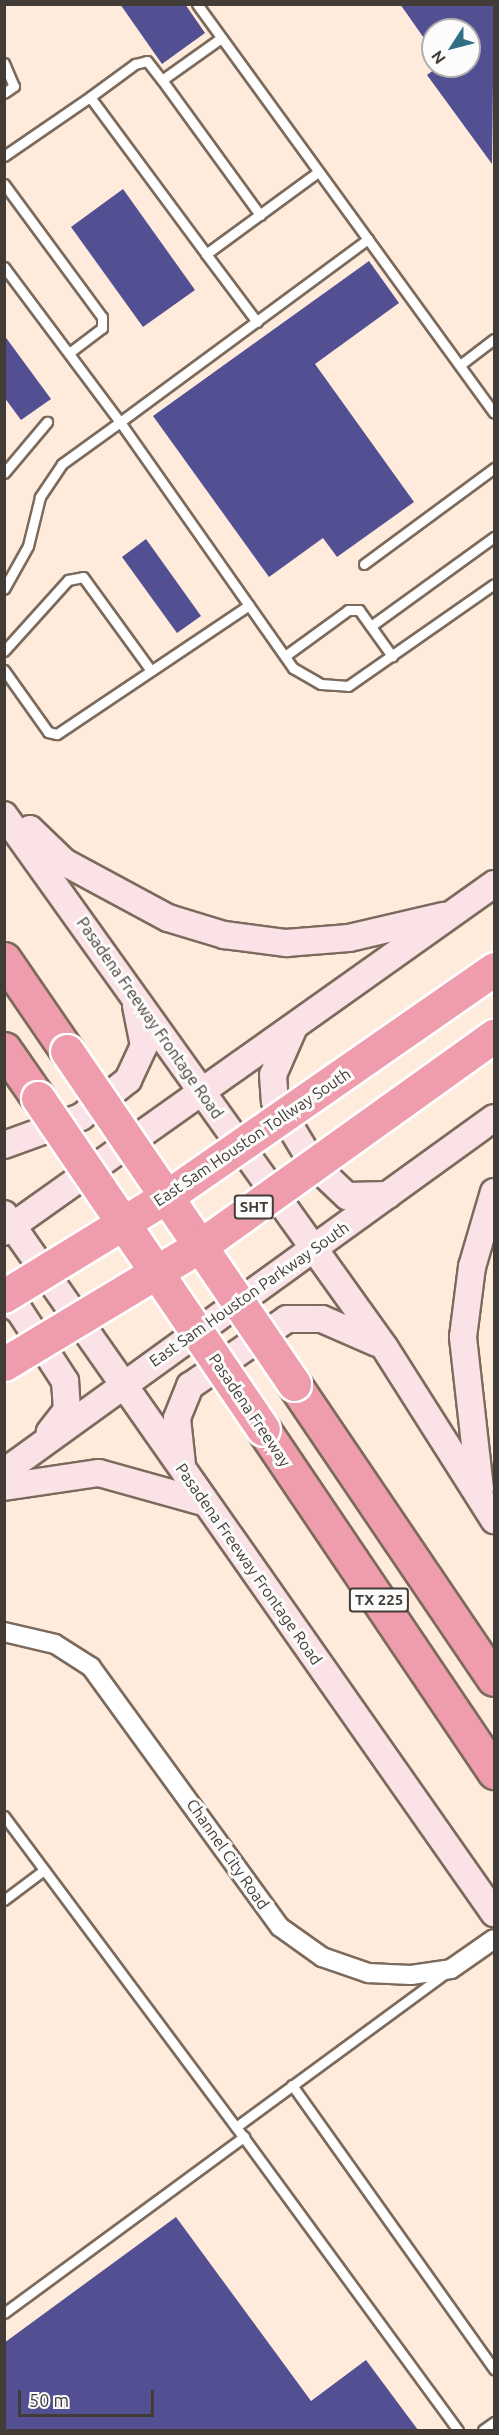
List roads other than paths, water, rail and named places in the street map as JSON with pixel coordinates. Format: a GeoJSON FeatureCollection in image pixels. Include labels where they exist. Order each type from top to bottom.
{"type":"FeatureCollection","features":[{"type":"Feature","properties":{"kind":"highway","name":"TX 225"},"geometry":{"type":"LineString","coordinates":[[4,959],[495,1679]]}},
{"type":"Feature","properties":{"kind":"highway","name":"East Sam Houston Tollway South"},"geometry":{"type":"LineString","coordinates":[[4,1299],[169,1195],[495,969]]}},
{"type":"Feature","properties":{"kind":"highway","name":"SHT"},"geometry":{"type":"LineString","coordinates":[[4,1364],[203,1244],[495,1036]]}},
{"type":"Feature","properties":{"kind":"highway","name":"Pasadena Freeway"},"geometry":{"type":"LineString","coordinates":[[4,1049],[495,1772]]}},
{"type":"Feature","properties":{"kind":"main road"},"geometry":{"type":"LineString","coordinates":[[4,805],[64,862],[168,918],[224,935],[285,944],[349,938],[455,913]]}},
{"type":"Feature","properties":{"kind":"main road","name":"Pasadena Freeway Frontage Road"},"geometry":{"type":"LineString","coordinates":[[4,815],[128,985],[385,1348],[495,1520]]}},
{"type":"Feature","properties":{"kind":"main road"},"geometry":{"type":"LineString","coordinates":[[7,1224],[294,1027],[495,885]]}},
{"type":"Feature","properties":{"kind":"main road"},"geometry":{"type":"LineString","coordinates":[[4,1145],[81,1117],[128,1080],[144,1046],[128,985]]}},
{"type":"Feature","properties":{"kind":"main road"},"geometry":{"type":"LineString","coordinates":[[294,1027],[273,1075],[275,1101],[313,1164],[347,1196],[388,1195]]}},
{"type":"Feature","properties":{"kind":"main road","name":"East Sam Houston Parkway South"},"geometry":{"type":"LineString","coordinates":[[4,1472],[123,1383],[495,1118]]}},
{"type":"Feature","properties":{"kind":"main road"},"geometry":{"type":"LineString","coordinates":[[481,1499],[463,1337],[472,1267],[495,1192]]}},
{"type":"Feature","properties":{"kind":"main road","name":"Pasadena Freeway Frontage Road"},"geometry":{"type":"LineString","coordinates":[[7,1224],[123,1383],[203,1502],[495,1913]]}},
{"type":"Feature","properties":{"kind":"main road"},"geometry":{"type":"LineString","coordinates":[[4,1299],[19,1310],[65,1381],[67,1410],[38,1447]]}},
{"type":"Feature","properties":{"kind":"main road"},"geometry":{"type":"LineString","coordinates":[[183,1470],[177,1418],[190,1386],[287,1319],[322,1319],[385,1348]]}},
{"type":"Feature","properties":{"kind":"main road"},"geometry":{"type":"LineString","coordinates":[[4,1487],[99,1473],[203,1502]]}},
{"type":"Feature","properties":{"kind":"street","name":"Channel City Road"},"geometry":{"type":"LineString","coordinates":[[4,1632],[55,1644],[91,1667],[280,1927],[322,1957],[368,1973],[451,1969]]}},
{"type":"Feature","properties":{"kind":"street"},"geometry":{"type":"LineString","coordinates":[[451,1969],[495,1939]]}},
{"type":"Feature","properties":{"kind":"lane"},"geometry":{"type":"LineString","coordinates":[[197,4],[318,172],[493,407]]}},
{"type":"Feature","properties":{"kind":"lane"},"geometry":{"type":"LineString","coordinates":[[162,80],[221,38]]}},
{"type":"Feature","properties":{"kind":"lane"},"geometry":{"type":"LineString","coordinates":[[4,156],[135,64],[147,61],[260,215]]}},
{"type":"Feature","properties":{"kind":"lane"},"geometry":{"type":"LineString","coordinates":[[4,63],[14,86],[4,93]]}},
{"type":"Feature","properties":{"kind":"lane"},"geometry":{"type":"LineString","coordinates":[[90,97],[257,322]]}},
{"type":"Feature","properties":{"kind":"lane"},"geometry":{"type":"LineString","coordinates":[[206,254],[318,172]]}},
{"type":"Feature","properties":{"kind":"lane"},"geometry":{"type":"LineString","coordinates":[[4,184],[102,317],[102,328],[69,353]]}},
{"type":"Feature","properties":{"kind":"lane"},"geometry":{"type":"LineString","coordinates":[[4,589],[28,546],[40,497],[62,464],[368,239]]}},
{"type":"Feature","properties":{"kind":"lane"},"geometry":{"type":"LineString","coordinates":[[4,267],[120,422],[293,668],[321,684],[348,686],[495,584]]}},
{"type":"Feature","properties":{"kind":"lane"},"geometry":{"type":"LineString","coordinates":[[460,365],[495,339]]}},
{"type":"Feature","properties":{"kind":"lane"},"geometry":{"type":"LineString","coordinates":[[4,473],[47,422]]}},
{"type":"Feature","properties":{"kind":"lane"},"geometry":{"type":"LineString","coordinates":[[364,564],[495,468]]}},
{"type":"Feature","properties":{"kind":"lane"},"geometry":{"type":"LineString","coordinates":[[371,626],[495,537]]}},
{"type":"Feature","properties":{"kind":"lane"},"geometry":{"type":"LineString","coordinates":[[4,651],[68,580],[83,577],[148,668]]}},
{"type":"Feature","properties":{"kind":"lane"},"geometry":{"type":"LineString","coordinates":[[4,670],[48,732],[57,734],[148,668],[249,605]]}},
{"type":"Feature","properties":{"kind":"lane"},"geometry":{"type":"LineString","coordinates":[[285,656],[348,610],[359,610],[392,656]]}},
{"type":"Feature","properties":{"kind":"lane"},"geometry":{"type":"LineString","coordinates":[[4,1816],[244,2137],[458,2430]]}},
{"type":"Feature","properties":{"kind":"lane"},"geometry":{"type":"LineString","coordinates":[[4,1900],[44,1870]]}},
{"type":"Feature","properties":{"kind":"lane"},"geometry":{"type":"LineString","coordinates":[[236,2127],[451,1969]]}},
{"type":"Feature","properties":{"kind":"lane"},"geometry":{"type":"LineString","coordinates":[[292,2085],[495,2369]]}},
{"type":"Feature","properties":{"kind":"lane"},"geometry":{"type":"LineString","coordinates":[[4,2313],[244,2137]]}},
{"type":"Feature","properties":{"kind":"lane"},"geometry":{"type":"LineString","coordinates":[[483,2430],[495,2422]]}}]}
